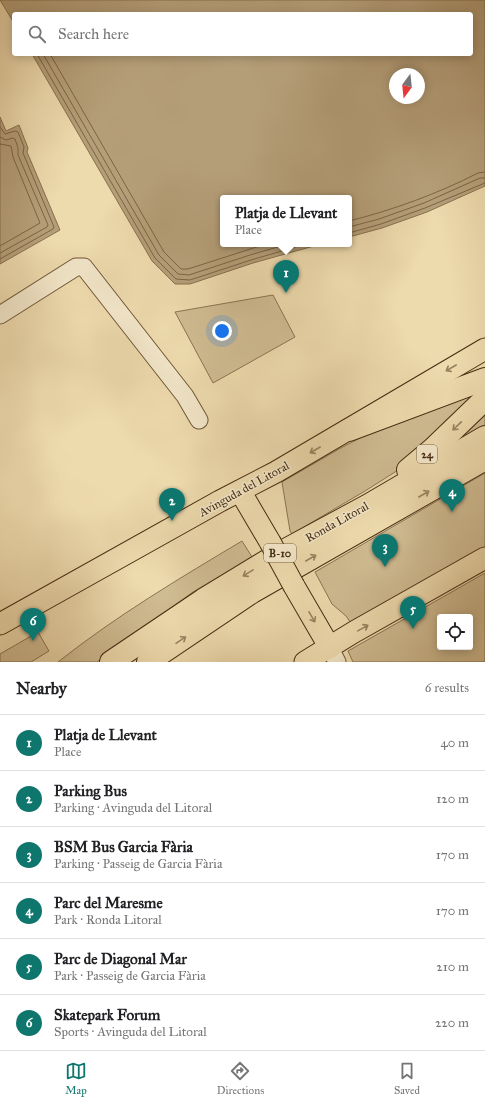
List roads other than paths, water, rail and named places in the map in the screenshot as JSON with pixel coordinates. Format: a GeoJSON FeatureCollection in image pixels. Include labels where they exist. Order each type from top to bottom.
{"type":"FeatureCollection","features":[{"type":"Feature","properties":{"kind":"highway"},"geometry":{"type":"LineString","coordinates":[[349,430],[485,379]]}},
{"type":"Feature","properties":{"kind":"highway","name":"24"},"geometry":{"type":"LineString","coordinates":[[367,506],[433,449],[485,399]]}},
{"type":"Feature","properties":{"kind":"highway","name":"Ronda Litoral"},"geometry":{"type":"LineString","coordinates":[[111,662],[216,592],[280,553],[367,506],[485,437]]}},
{"type":"Feature","properties":{"kind":"highway","name":"Ronda Litoral"},"geometry":{"type":"LineString","coordinates":[[148,662],[252,592],[485,459]]}},
{"type":"Feature","properties":{"kind":"main road","name":"Avinguda del Litoral"},"geometry":{"type":"LineString","coordinates":[[0,624],[276,472],[485,349]]}},
{"type":"Feature","properties":{"kind":"main road"},"geometry":{"type":"LineString","coordinates":[[240,491],[334,655]]}},
{"type":"Feature","properties":{"kind":"main road"},"geometry":{"type":"LineString","coordinates":[[305,662],[334,655],[354,632],[485,558]]}},
{"type":"Feature","properties":{"kind":"lane"},"geometry":{"type":"LineString","coordinates":[[0,315],[76,267],[84,267],[185,396],[199,420]]}},
{"type":"Feature","properties":{"kind":"water"},"geometry":{"type":"Polygon","coordinates":[[[0,0],[485,0],[485,186],[427,212],[382,228],[352,236],[352,195],[220,195],[220,247],[310,247],[253,263],[190,284],[175,284],[152,261],[33,56],[473,56],[473,12],[12,12],[12,20],[0,0]]]}},
{"type":"Feature","properties":{"kind":"water"},"geometry":{"type":"Polygon","coordinates":[[[0,117],[6,131],[19,125],[28,148],[27,152],[60,230],[0,264],[0,117]]]}},
{"type":"Feature","properties":{"kind":"place","name":"Platja de Llevant"},"geometry":{"type":"Point","coordinates":[286,293]}},
{"type":"Feature","properties":{"kind":"place","name":"Parc del Maresme"},"geometry":{"type":"Point","coordinates":[452,512]}},
{"type":"Feature","properties":{"kind":"place","name":"Parking Bus"},"geometry":{"type":"Point","coordinates":[172,521]}},
{"type":"Feature","properties":{"kind":"place","name":"BSM Bus Garcia Fària"},"geometry":{"type":"Point","coordinates":[385,567]}},
{"type":"Feature","properties":{"kind":"place","name":"Parc de Diagonal Mar"},"geometry":{"type":"Point","coordinates":[413,629]}},
{"type":"Feature","properties":{"kind":"place","name":"Skatepark Forum"},"geometry":{"type":"Point","coordinates":[33,641]}}]}
